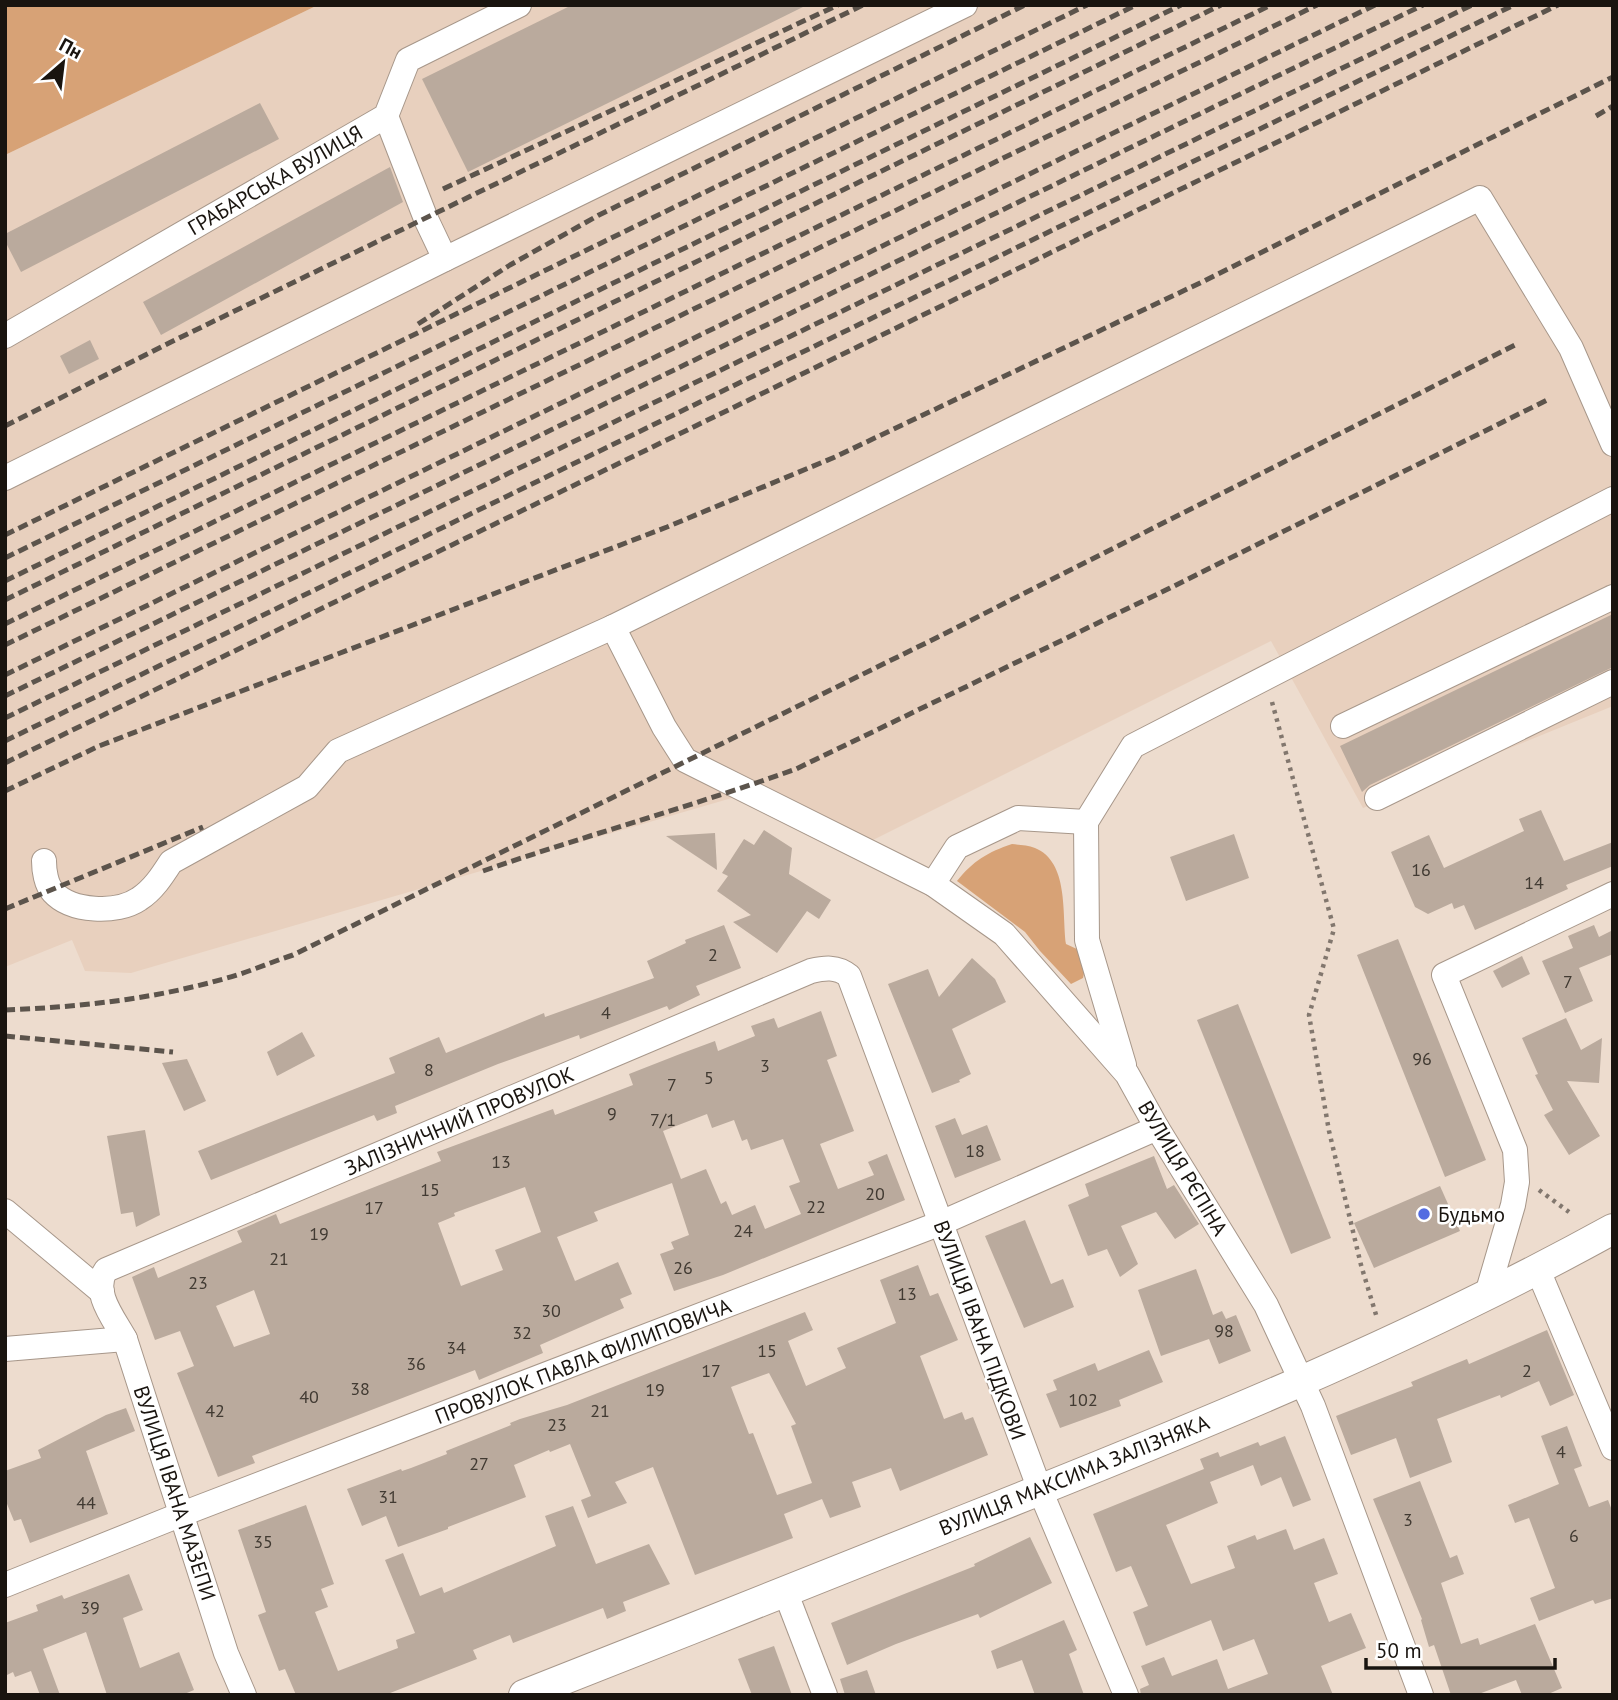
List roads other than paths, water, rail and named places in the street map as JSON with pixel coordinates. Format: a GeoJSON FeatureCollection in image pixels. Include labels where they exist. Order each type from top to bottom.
{"type":"FeatureCollection","features":[{"type":"Feature","properties":{"kind":"main road","name":"ВУЛИЦЯ МАКСИМА ЗАЛІЗНЯКА"},"geometry":{"type":"LineString","coordinates":[[537,1692],[1301,1382],[1538,1270],[1613,1229]]}},
{"type":"Feature","properties":{"kind":"street","name":"ГРАБАРСЬКА ВУЛИЦЯ"},"geometry":{"type":"LineString","coordinates":[[5,336],[386,116],[408,60],[519,5]]}},
{"type":"Feature","properties":{"kind":"street"},"geometry":{"type":"LineString","coordinates":[[5,478],[965,5]]}},
{"type":"Feature","properties":{"kind":"street"},"geometry":{"type":"LineString","coordinates":[[386,116],[426,219],[445,259]]}},
{"type":"Feature","properties":{"kind":"street"},"geometry":{"type":"LineString","coordinates":[[44,861],[44,870],[51,890],[66,902],[90,908],[117,907],[138,900],[159,880],[171,862],[307,787],[338,751],[613,628],[1480,198],[1571,348],[1613,444]]}},
{"type":"Feature","properties":{"kind":"street"},"geometry":{"type":"LineString","coordinates":[[1127,1074],[1087,940],[1086,821],[1133,746],[1613,499]]}},
{"type":"Feature","properties":{"kind":"street"},"geometry":{"type":"LineString","coordinates":[[1343,726],[1613,597]]}},
{"type":"Feature","properties":{"kind":"street","name":"ВУЛИЦЯ РЄПІНА"},"geometry":{"type":"LineString","coordinates":[[613,628],[663,727],[685,760],[933,884],[1004,934],[1127,1074],[1157,1128],[1266,1305],[1313,1406],[1421,1695]]}},
{"type":"Feature","properties":{"kind":"street"},"geometry":{"type":"LineString","coordinates":[[1377,798],[1613,682]]}},
{"type":"Feature","properties":{"kind":"street"},"geometry":{"type":"LineString","coordinates":[[933,884],[957,847],[1018,818],[1086,821]]}},
{"type":"Feature","properties":{"kind":"street"},"geometry":{"type":"LineString","coordinates":[[1487,1294],[1515,1194],[1515,1150],[1444,975],[1613,894]]}},
{"type":"Feature","properties":{"kind":"street","name":"ВУЛИЦЯ ІВАНА ПІДКОВИ"},"geometry":{"type":"LineString","coordinates":[[835,969],[849,976],[1040,1490],[1126,1695]]}},
{"type":"Feature","properties":{"kind":"street","name":"ЗАЛІЗНИЧНИЙ ПРОВУЛОК"},"geometry":{"type":"LineString","coordinates":[[102,1293],[106,1270],[811,971],[835,969]]}},
{"type":"Feature","properties":{"kind":"street","name":"ПРОВУЛОК ПАВЛА ФИЛИПОВИЧА"},"geometry":{"type":"LineString","coordinates":[[5,1585],[182,1514],[941,1223],[1157,1128]]}},
{"type":"Feature","properties":{"kind":"street"},"geometry":{"type":"LineString","coordinates":[[5,1212],[102,1293]]}},
{"type":"Feature","properties":{"kind":"street"},"geometry":{"type":"LineString","coordinates":[[1538,1270],[1613,1448]]}},
{"type":"Feature","properties":{"kind":"street","name":"ВУЛИЦЯ ІВАНА МАЗЕПИ"},"geometry":{"type":"LineString","coordinates":[[102,1293],[125,1339],[226,1653],[244,1695]]}},
{"type":"Feature","properties":{"kind":"street"},"geometry":{"type":"LineString","coordinates":[[5,1349],[125,1339]]}},
{"type":"Feature","properties":{"kind":"street"},"geometry":{"type":"LineString","coordinates":[[785,1591],[825,1695]]}},
{"type":"Feature","properties":{"kind":"railway"},"geometry":{"type":"LineString","coordinates":[[443,189],[838,5]]}},
{"type":"Feature","properties":{"kind":"railway"},"geometry":{"type":"LineString","coordinates":[[5,426],[169,343],[863,5]]}},
{"type":"Feature","properties":{"kind":"railway"},"geometry":{"type":"LineString","coordinates":[[418,324],[510,265],[599,215],[1025,5]]}},
{"type":"Feature","properties":{"kind":"railway"},"geometry":{"type":"LineString","coordinates":[[5,535],[1087,5]]}},
{"type":"Feature","properties":{"kind":"railway"},"geometry":{"type":"LineString","coordinates":[[5,558],[1136,5]]}},
{"type":"Feature","properties":{"kind":"railway"},"geometry":{"type":"LineString","coordinates":[[5,581],[1181,5]]}},
{"type":"Feature","properties":{"kind":"railway"},"geometry":{"type":"LineString","coordinates":[[5,600],[1221,5]]}},
{"type":"Feature","properties":{"kind":"railway"},"geometry":{"type":"LineString","coordinates":[[5,624],[1271,5]]}},
{"type":"Feature","properties":{"kind":"railway"},"geometry":{"type":"LineString","coordinates":[[5,645],[1317,5]]}},
{"type":"Feature","properties":{"kind":"railway"},"geometry":{"type":"LineString","coordinates":[[5,675],[1375,5]]}},
{"type":"Feature","properties":{"kind":"railway"},"geometry":{"type":"LineString","coordinates":[[5,696],[1423,5]]}},
{"type":"Feature","properties":{"kind":"railway"},"geometry":{"type":"LineString","coordinates":[[5,718],[1472,5]]}},
{"type":"Feature","properties":{"kind":"railway"},"geometry":{"type":"LineString","coordinates":[[5,741],[1514,5]]}},
{"type":"Feature","properties":{"kind":"railway"},"geometry":{"type":"LineString","coordinates":[[5,763],[1558,5]]}},
{"type":"Feature","properties":{"kind":"railway"},"geometry":{"type":"LineString","coordinates":[[5,791],[99,746],[667,527],[835,457],[1204,281],[1613,77]]}},
{"type":"Feature","properties":{"kind":"railway"},"geometry":{"type":"LineString","coordinates":[[1596,116],[1613,106]]}},
{"type":"Feature","properties":{"kind":"railway"},"geometry":{"type":"LineString","coordinates":[[5,1010],[61,1007],[145,997],[235,976],[293,955],[930,641],[1517,344]]}},
{"type":"Feature","properties":{"kind":"railway"},"geometry":{"type":"LineString","coordinates":[[483,871],[796,769],[1170,588],[1549,399]]}},
{"type":"Feature","properties":{"kind":"railway"},"geometry":{"type":"LineString","coordinates":[[5,909],[203,827]]}},
{"type":"Feature","properties":{"kind":"railway"},"geometry":{"type":"LineString","coordinates":[[5,1036],[173,1052]]}},
{"type":"Feature","properties":{"kind":"place","name":"Будьмо"},"geometry":{"type":"Point","coordinates":[1424,1214]}}]}
